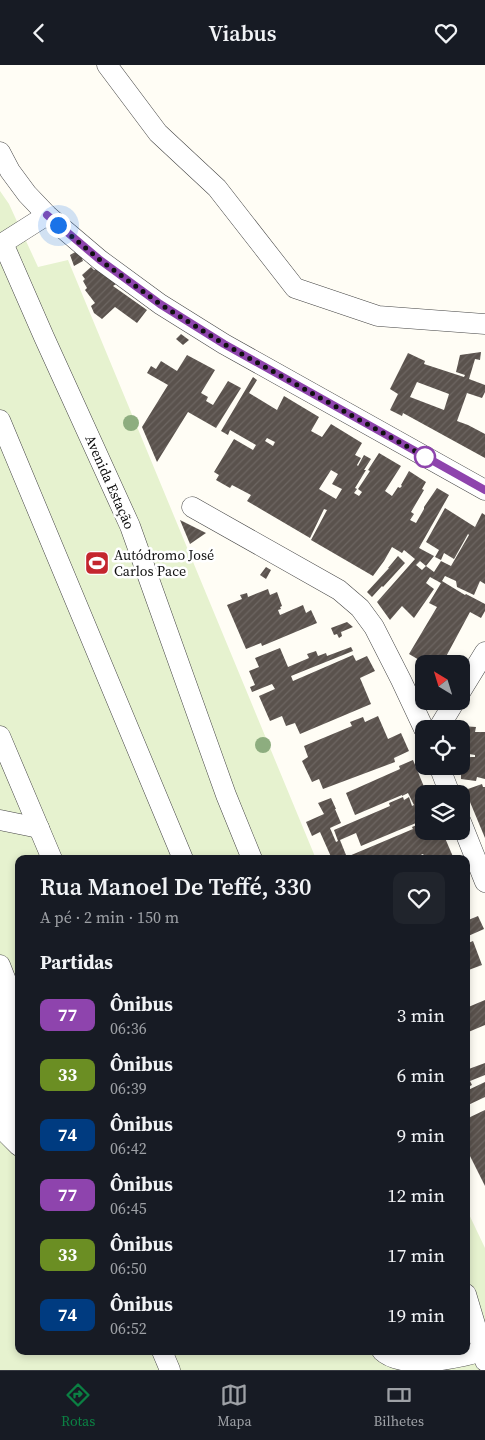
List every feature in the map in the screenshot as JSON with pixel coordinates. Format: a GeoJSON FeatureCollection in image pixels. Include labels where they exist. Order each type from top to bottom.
{"type":"FeatureCollection","features":[{"type":"Feature","properties":{"kind":"street"},"geometry":{"type":"LineString","coordinates":[[107,65],[158,133],[217,188],[295,288],[378,316],[485,324]]}},
{"type":"Feature","properties":{"kind":"street"},"geometry":{"type":"LineString","coordinates":[[0,152],[21,187],[47,215],[100,260],[160,304],[224,344],[485,490]]}},
{"type":"Feature","properties":{"kind":"street","name":"Avenida Estação"},"geometry":{"type":"LineString","coordinates":[[47,215],[1,242],[130,526],[226,795],[250,855]]}},
{"type":"Feature","properties":{"kind":"street"},"geometry":{"type":"LineString","coordinates":[[0,420],[181,855]]}},
{"type":"Feature","properties":{"kind":"street"},"geometry":{"type":"LineString","coordinates":[[192,507],[339,590],[360,608],[374,627],[402,680],[420,720]]}},
{"type":"Feature","properties":{"kind":"street"},"geometry":{"type":"LineString","coordinates":[[470,677],[485,653]]}},
{"type":"Feature","properties":{"kind":"street"},"geometry":{"type":"LineString","coordinates":[[0,736],[50,855]]}},
{"type":"Feature","properties":{"kind":"street"},"geometry":{"type":"LineString","coordinates":[[0,820],[39,828]]}},
{"type":"Feature","properties":{"kind":"street"},"geometry":{"type":"LineString","coordinates":[[468,840],[485,882]]}},
{"type":"Feature","properties":{"kind":"street"},"geometry":{"type":"LineString","coordinates":[[0,965],[7,983],[8,1001],[8,1117],[3,1129],[15,1142]]}},
{"type":"Feature","properties":{"kind":"street"},"geometry":{"type":"LineString","coordinates":[[387,1355],[402,1364],[412,1364],[449,1361],[484,1354],[470,1307]]}},
{"type":"Feature","properties":{"kind":"street"},"geometry":{"type":"LineString","coordinates":[[164,1355],[170,1370]]}},
{"type":"Feature","properties":{"kind":"green space","name":"Autódromo José Carlos Pace"},"geometry":{"type":"Polygon","coordinates":[[[0,191],[9,204],[38,267],[68,260],[314,855],[15,855],[15,1355],[470,1355],[470,1216],[485,1248],[485,1370],[0,1370],[0,191]]]}},
{"type":"Feature","properties":{"kind":"building"},"geometry":{"type":"Polygon","coordinates":[[[77,251],[83,257],[83,261],[74,266],[70,255],[77,251]]]}},
{"type":"Feature","properties":{"kind":"building"},"geometry":{"type":"Polygon","coordinates":[[[91,267],[94,270],[100,271],[116,284],[113,286],[147,310],[137,323],[115,307],[102,319],[94,313],[91,306],[95,303],[85,290],[87,288],[82,275],[91,267]]]}},
{"type":"Feature","properties":{"kind":"building"},"geometry":{"type":"Polygon","coordinates":[[[181,334],[189,340],[183,345],[176,339],[181,334]]]}},
{"type":"Feature","properties":{"kind":"building"},"geometry":{"type":"Polygon","coordinates":[[[481,352],[480,360],[475,359],[469,379],[485,385],[485,392],[482,398],[467,393],[457,421],[485,434],[485,458],[403,413],[402,416],[390,410],[398,394],[390,389],[408,353],[425,361],[424,364],[464,377],[465,375],[456,372],[460,355],[481,352]],[[417,382],[410,397],[444,410],[449,394],[417,382]]]}},
{"type":"Feature","properties":{"kind":"building"},"geometry":{"type":"Polygon","coordinates":[[[187,355],[215,370],[201,393],[208,397],[206,401],[213,405],[228,381],[241,388],[216,428],[188,412],[157,462],[142,427],[168,385],[147,373],[151,366],[156,369],[161,361],[177,371],[187,355]]]}},
{"type":"Feature","properties":{"kind":"building"},"geometry":{"type":"Polygon","coordinates":[[[253,377],[257,380],[249,393],[277,410],[284,396],[319,417],[311,431],[322,437],[331,424],[362,443],[355,455],[361,458],[357,465],[364,455],[371,459],[354,493],[359,496],[362,492],[358,489],[379,453],[401,466],[385,491],[392,496],[398,487],[402,486],[409,471],[426,482],[422,489],[424,490],[411,512],[414,514],[410,520],[416,523],[437,488],[449,495],[419,548],[434,556],[426,566],[434,572],[441,561],[451,566],[469,535],[454,559],[444,553],[441,560],[435,557],[439,550],[426,542],[445,508],[475,527],[482,513],[485,515],[485,584],[480,581],[474,595],[457,587],[456,581],[445,576],[442,581],[485,604],[485,611],[481,618],[470,612],[447,655],[415,655],[415,658],[409,654],[437,607],[429,603],[441,583],[430,577],[426,583],[434,589],[414,618],[402,606],[390,620],[377,602],[415,559],[404,550],[402,553],[392,547],[373,576],[311,540],[327,510],[324,509],[310,538],[247,501],[251,495],[232,485],[230,488],[216,480],[219,475],[214,472],[234,439],[253,450],[256,445],[230,430],[228,435],[221,431],[253,377]],[[267,438],[265,441],[273,446],[275,442],[267,438]],[[331,470],[319,489],[336,499],[342,489],[332,484],[338,474],[331,470]],[[420,561],[416,565],[422,570],[426,566],[420,561]]]}},
{"type":"Feature","properties":{"kind":"building"},"geometry":{"type":"Polygon","coordinates":[[[180,520],[206,533],[190,544],[180,520]]]}},
{"type":"Feature","properties":{"kind":"building"},"geometry":{"type":"Polygon","coordinates":[[[398,556],[405,563],[372,597],[367,592],[398,556]]]}},
{"type":"Feature","properties":{"kind":"building"},"geometry":{"type":"Polygon","coordinates":[[[266,567],[271,570],[266,579],[260,575],[266,567]]]}},
{"type":"Feature","properties":{"kind":"building"},"geometry":{"type":"Polygon","coordinates":[[[268,589],[270,595],[277,592],[282,606],[278,610],[280,615],[303,605],[306,613],[311,610],[317,623],[262,646],[261,643],[246,649],[227,605],[242,599],[240,595],[247,593],[248,597],[268,589]]]}},
{"type":"Feature","properties":{"kind":"building"},"geometry":{"type":"Polygon","coordinates":[[[347,622],[353,627],[341,632],[342,636],[339,638],[337,634],[334,635],[331,628],[347,622]]]}},
{"type":"Feature","properties":{"kind":"building"},"geometry":{"type":"Polygon","coordinates":[[[351,647],[353,651],[291,676],[293,681],[353,655],[356,661],[367,656],[375,671],[360,678],[371,704],[300,734],[295,723],[286,726],[282,716],[270,721],[259,696],[275,689],[272,684],[252,692],[250,687],[255,685],[249,671],[259,667],[255,658],[280,648],[288,667],[309,658],[307,654],[316,651],[318,656],[326,653],[327,656],[351,647]]]}},
{"type":"Feature","properties":{"kind":"building"},"geometry":{"type":"Polygon","coordinates":[[[378,716],[388,739],[401,733],[409,751],[394,758],[395,762],[323,789],[319,779],[312,782],[302,761],[308,757],[304,746],[352,726],[350,722],[363,717],[365,722],[378,716]]]}},
{"type":"Feature","properties":{"kind":"building"},"geometry":{"type":"Polygon","coordinates":[[[470,727],[476,727],[475,732],[485,732],[485,779],[477,777],[476,781],[461,779],[461,775],[470,775],[470,757],[475,757],[475,755],[470,754],[470,727]]]}},
{"type":"Feature","properties":{"kind":"building"},"geometry":{"type":"Polygon","coordinates":[[[413,760],[415,775],[419,775],[423,785],[415,785],[415,823],[361,846],[356,833],[340,840],[346,855],[330,855],[320,832],[312,836],[306,822],[324,814],[318,803],[331,798],[341,823],[330,828],[336,842],[338,841],[334,830],[390,806],[389,803],[403,797],[404,800],[409,797],[412,806],[414,805],[408,793],[355,815],[346,793],[400,769],[399,766],[413,760]]]}},
{"type":"Feature","properties":{"kind":"building"},"geometry":{"type":"Polygon","coordinates":[[[482,784],[485,787],[485,838],[470,802],[470,788],[482,784]]]}},
{"type":"Feature","properties":{"kind":"building"},"geometry":{"type":"Polygon","coordinates":[[[415,826],[415,840],[446,840],[452,855],[351,855],[413,829],[412,827],[415,826]]]}},
{"type":"Feature","properties":{"kind":"building"},"geometry":{"type":"Polygon","coordinates":[[[478,916],[484,929],[470,935],[470,919],[478,916]]]}},
{"type":"Feature","properties":{"kind":"building"},"geometry":{"type":"Polygon","coordinates":[[[473,941],[482,965],[470,970],[470,942],[473,941]]]}},
{"type":"Feature","properties":{"kind":"building"},"geometry":{"type":"Polygon","coordinates":[[[485,1000],[485,1025],[470,1031],[470,1006],[485,1000]]]}},
{"type":"Feature","properties":{"kind":"building"},"geometry":{"type":"Polygon","coordinates":[[[485,1063],[485,1075],[470,1081],[470,1069],[485,1063]]]}},
{"type":"Feature","properties":{"kind":"building"},"geometry":{"type":"Polygon","coordinates":[[[485,1082],[485,1097],[470,1104],[470,1089],[485,1082]]]}},
{"type":"Feature","properties":{"kind":"building"},"geometry":{"type":"Polygon","coordinates":[[[485,1110],[485,1186],[470,1156],[470,1117],[485,1110]]]}},
{"type":"Feature","properties":{"kind":"bus line","name":"77"},"geometry":{"type":"LineString","coordinates":[[47,215],[100,260],[160,304],[224,344],[485,490]]}},
{"type":"Feature","properties":{"kind":"place","name":"Autódromo José Carlos Pace"},"geometry":{"type":"Point","coordinates":[97,563]}},
{"type":"Feature","properties":{"kind":"route"},"geometry":{"type":"LineString","coordinates":[[58,225],[100,260],[160,304],[224,344],[433,461],[425,457]]}}]}
